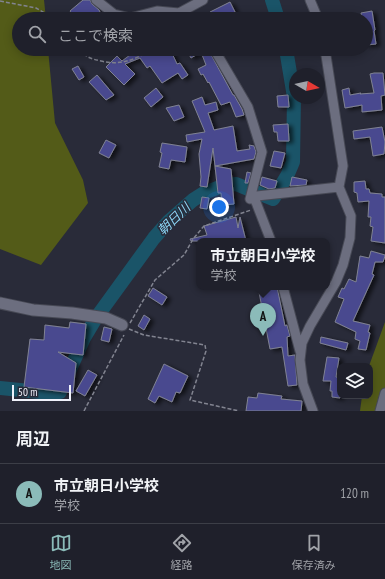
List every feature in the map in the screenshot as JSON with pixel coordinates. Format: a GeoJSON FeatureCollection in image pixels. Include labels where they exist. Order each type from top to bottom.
{"type":"FeatureCollection","features":[{"type":"Feature","properties":{"kind":"street"},"geometry":{"type":"LineString","coordinates":[[96,0],[111,12]]}},
{"type":"Feature","properties":{"kind":"street"},"geometry":{"type":"LineString","coordinates":[[181,12],[203,0]]}},
{"type":"Feature","properties":{"kind":"street"},"geometry":{"type":"LineString","coordinates":[[310,0],[315,12]]}},
{"type":"Feature","properties":{"kind":"street"},"geometry":{"type":"LineString","coordinates":[[153,12],[168,12]]}},
{"type":"Feature","properties":{"kind":"street"},"geometry":{"type":"LineString","coordinates":[[218,56],[248,107],[262,152],[250,199],[254,197],[339,187]]}},
{"type":"Feature","properties":{"kind":"street"},"geometry":{"type":"LineString","coordinates":[[313,411],[303,384],[300,360],[302,343],[310,326],[336,282],[343,265],[350,238],[351,216],[339,187],[343,166],[326,56]]}},
{"type":"Feature","properties":{"kind":"street"},"geometry":{"type":"LineString","coordinates":[[254,197],[270,238]]}},
{"type":"Feature","properties":{"kind":"street"},"geometry":{"type":"LineString","coordinates":[[284,290],[301,354]]}},
{"type":"Feature","properties":{"kind":"street"},"geometry":{"type":"LineString","coordinates":[[0,303],[33,310],[72,313],[106,318],[125,327]]}},
{"type":"Feature","properties":{"kind":"street"},"geometry":{"type":"LineString","coordinates":[[380,411],[385,393]]}},
{"type":"Feature","properties":{"kind":"path"},"geometry":{"type":"LineString","coordinates":[[0,1],[36,8],[43,12]]}},
{"type":"Feature","properties":{"kind":"path"},"geometry":{"type":"LineString","coordinates":[[86,56],[91,59],[117,63],[127,62],[141,56]]}},
{"type":"Feature","properties":{"kind":"path"},"geometry":{"type":"LineString","coordinates":[[84,411],[125,327],[155,280],[184,256],[193,239],[204,226],[258,208]]}},
{"type":"Feature","properties":{"kind":"path"},"geometry":{"type":"LineString","coordinates":[[125,327],[144,335],[205,345],[206,350],[190,400],[239,411]]}},
{"type":"Feature","properties":{"kind":"green space"},"geometry":{"type":"Polygon","coordinates":[[[0,0],[44,0],[45,12],[12,12],[12,56],[49,56],[55,123],[83,180],[88,203],[41,265],[0,249],[0,0]]]}},
{"type":"Feature","properties":{"kind":"green space"},"geometry":{"type":"Polygon","coordinates":[[[385,322],[385,411],[360,411],[362,399],[373,399],[373,363],[370,363],[385,322]]]}},
{"type":"Feature","properties":{"kind":"building"},"geometry":{"type":"Polygon","coordinates":[[[83,0],[90,0],[100,12],[71,12],[70,11],[83,0]]]}},
{"type":"Feature","properties":{"kind":"building"},"geometry":{"type":"Polygon","coordinates":[[[230,2],[235,12],[210,12],[230,2]]]}},
{"type":"Feature","properties":{"kind":"building"},"geometry":{"type":"Polygon","coordinates":[[[373,17],[375,30],[376,44],[373,44],[373,17]]]}},
{"type":"Feature","properties":{"kind":"building"},"geometry":{"type":"Polygon","coordinates":[[[117,56],[122,61],[129,56],[173,56],[177,64],[180,63],[188,75],[182,79],[178,73],[162,83],[150,66],[147,68],[140,58],[125,64],[135,74],[124,85],[106,67],[117,56]]]}},
{"type":"Feature","properties":{"kind":"building"},"geometry":{"type":"Polygon","coordinates":[[[203,56],[212,56],[244,115],[236,117],[230,102],[221,105],[209,82],[208,83],[203,74],[201,75],[198,69],[206,65],[203,56]]]}},
{"type":"Feature","properties":{"kind":"building"},"geometry":{"type":"Polygon","coordinates":[[[78,66],[84,77],[79,80],[72,69],[78,66]]]}},
{"type":"Feature","properties":{"kind":"building"},"geometry":{"type":"Polygon","coordinates":[[[383,73],[385,95],[381,96],[382,110],[362,112],[362,105],[345,108],[342,90],[349,88],[350,95],[374,93],[370,74],[383,73]]]}},
{"type":"Feature","properties":{"kind":"building"},"geometry":{"type":"Polygon","coordinates":[[[97,75],[114,95],[106,100],[89,82],[97,75]]]}},
{"type":"Feature","properties":{"kind":"building"},"geometry":{"type":"Polygon","coordinates":[[[156,88],[163,97],[151,107],[144,98],[156,88]]]}},
{"type":"Feature","properties":{"kind":"building"},"geometry":{"type":"Polygon","coordinates":[[[288,95],[289,107],[278,107],[277,96],[288,95]]]}},
{"type":"Feature","properties":{"kind":"building"},"geometry":{"type":"Polygon","coordinates":[[[202,97],[205,105],[216,102],[218,110],[208,113],[214,130],[233,126],[237,151],[250,149],[249,145],[254,146],[256,152],[254,159],[215,166],[213,148],[207,187],[200,186],[201,177],[199,154],[202,139],[187,142],[186,135],[205,132],[192,101],[202,97]]]}},
{"type":"Feature","properties":{"kind":"building"},"geometry":{"type":"Polygon","coordinates":[[[179,105],[184,117],[174,121],[166,108],[179,105]]]}},
{"type":"Feature","properties":{"kind":"building"},"geometry":{"type":"Polygon","coordinates":[[[288,124],[289,141],[278,141],[277,132],[274,132],[273,125],[288,124]]]}},
{"type":"Feature","properties":{"kind":"building"},"geometry":{"type":"Polygon","coordinates":[[[382,127],[385,142],[384,154],[373,156],[370,137],[354,139],[353,131],[382,127]]]}},
{"type":"Feature","properties":{"kind":"building"},"geometry":{"type":"Polygon","coordinates":[[[106,140],[116,145],[109,158],[99,153],[106,140]]]}},
{"type":"Feature","properties":{"kind":"building"},"geometry":{"type":"Polygon","coordinates":[[[162,143],[187,147],[185,162],[171,160],[169,169],[159,167],[162,153],[160,152],[162,143]]]}},
{"type":"Feature","properties":{"kind":"building"},"geometry":{"type":"Polygon","coordinates":[[[274,151],[285,153],[281,168],[270,166],[274,151]]]}},
{"type":"Feature","properties":{"kind":"building"},"geometry":{"type":"Polygon","coordinates":[[[215,166],[231,169],[234,204],[222,205],[221,193],[218,193],[215,166]]]}},
{"type":"Feature","properties":{"kind":"building"},"geometry":{"type":"Polygon","coordinates":[[[247,172],[251,173],[248,183],[245,183],[247,172]]]}},
{"type":"Feature","properties":{"kind":"building"},"geometry":{"type":"Polygon","coordinates":[[[262,177],[277,181],[275,188],[269,189],[260,185],[262,177]]]}},
{"type":"Feature","properties":{"kind":"building"},"geometry":{"type":"Polygon","coordinates":[[[292,177],[307,180],[306,185],[290,186],[292,177]]]}},
{"type":"Feature","properties":{"kind":"building"},"geometry":{"type":"Polygon","coordinates":[[[365,181],[366,189],[369,189],[370,193],[382,194],[382,197],[385,197],[385,243],[371,241],[373,227],[370,226],[371,217],[368,217],[369,201],[358,202],[357,193],[354,192],[354,182],[365,181]]]}},
{"type":"Feature","properties":{"kind":"building"},"geometry":{"type":"Polygon","coordinates":[[[202,197],[209,198],[207,209],[200,208],[202,197]]]}},
{"type":"Feature","properties":{"kind":"building"},"geometry":{"type":"Polygon","coordinates":[[[236,217],[238,228],[240,217],[245,238],[196,238],[196,241],[191,241],[190,239],[207,235],[204,226],[236,217]]]}},
{"type":"Feature","properties":{"kind":"building"},"geometry":{"type":"Polygon","coordinates":[[[371,251],[385,256],[383,262],[375,262],[372,274],[374,275],[353,321],[370,325],[368,332],[370,333],[366,350],[358,349],[360,341],[355,339],[356,332],[335,322],[344,299],[338,297],[342,288],[344,289],[349,279],[356,282],[360,256],[369,258],[371,251]]]}},
{"type":"Feature","properties":{"kind":"building"},"geometry":{"type":"Polygon","coordinates":[[[153,288],[167,297],[162,305],[148,296],[153,288]]]}},
{"type":"Feature","properties":{"kind":"building"},"geometry":{"type":"Polygon","coordinates":[[[259,290],[278,290],[285,326],[287,325],[290,336],[287,337],[288,356],[295,355],[297,385],[288,386],[282,347],[270,349],[259,290]]]}},
{"type":"Feature","properties":{"kind":"building"},"geometry":{"type":"Polygon","coordinates":[[[144,315],[150,319],[144,330],[138,326],[144,315]]]}},
{"type":"Feature","properties":{"kind":"building"},"geometry":{"type":"Polygon","coordinates":[[[70,322],[86,324],[83,355],[58,352],[76,363],[73,393],[24,387],[30,339],[44,340],[45,325],[69,328],[70,322]]]}},
{"type":"Feature","properties":{"kind":"building"},"geometry":{"type":"Polygon","coordinates":[[[104,327],[112,329],[109,342],[101,340],[104,327]]]}},
{"type":"Feature","properties":{"kind":"building"},"geometry":{"type":"Polygon","coordinates":[[[321,337],[348,343],[346,350],[320,343],[321,337]]]}},
{"type":"Feature","properties":{"kind":"building"},"geometry":{"type":"Polygon","coordinates":[[[327,357],[339,358],[336,377],[337,398],[332,397],[332,391],[330,391],[331,381],[323,381],[327,357]]]}},
{"type":"Feature","properties":{"kind":"building"},"geometry":{"type":"Polygon","coordinates":[[[164,364],[188,376],[180,393],[176,392],[172,402],[159,396],[155,403],[148,399],[164,364]]]}},
{"type":"Feature","properties":{"kind":"building"},"geometry":{"type":"Polygon","coordinates":[[[88,370],[97,375],[85,396],[76,391],[88,370]]]}},
{"type":"Feature","properties":{"kind":"building"},"geometry":{"type":"Polygon","coordinates":[[[258,393],[282,396],[281,399],[302,401],[301,411],[246,411],[248,397],[257,398],[258,393]]]}},
{"type":"Feature","properties":{"kind":"waterway","name":"朝日川"},"geometry":{"type":"LineString","coordinates":[[272,0],[276,12]]}},
{"type":"Feature","properties":{"kind":"waterway","name":"朝日川"},"geometry":{"type":"LineString","coordinates":[[0,388],[50,393],[60,392],[84,338],[96,318],[154,238],[169,221],[193,200],[204,193],[225,185],[236,184],[273,199],[287,176],[293,162],[294,97],[287,56]]}},
{"type":"Feature","properties":{"kind":"place","name":"市立朝日小学校"},"geometry":{"type":"Point","coordinates":[263,336]}}]}
